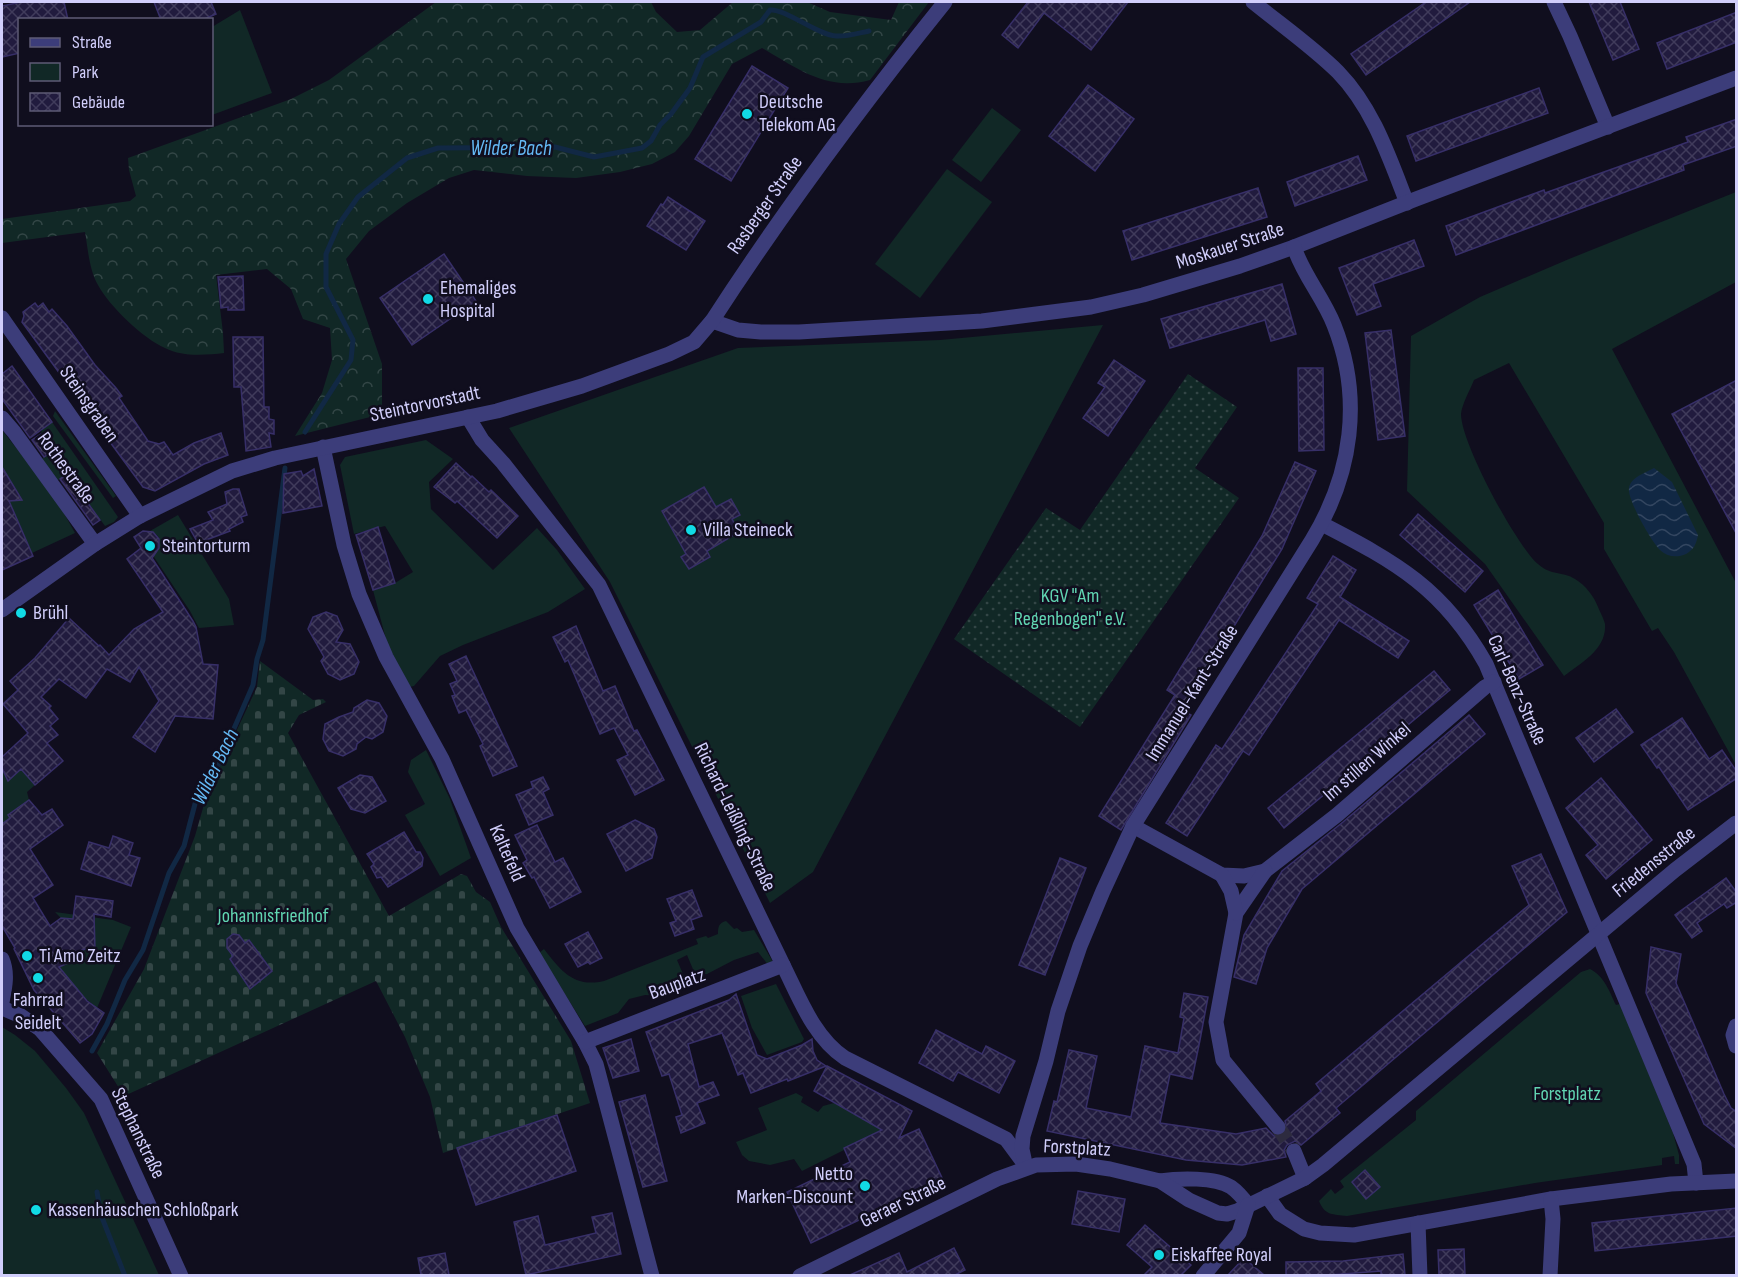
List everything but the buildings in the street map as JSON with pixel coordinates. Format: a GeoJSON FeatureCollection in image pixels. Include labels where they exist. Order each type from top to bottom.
{"type":"FeatureCollection","features":[{"type":"Feature","properties":{"kind":"street","name":"Rasberger Straße"},"geometry":{"type":"LineString","coordinates":[[712,321],[802,186],[945,2]]}},
{"type":"Feature","properties":{"kind":"street"},"geometry":{"type":"LineString","coordinates":[[1252,2],[1339,73],[1364,105],[1383,141],[1407,202]]}},
{"type":"Feature","properties":{"kind":"street"},"geometry":{"type":"LineString","coordinates":[[1554,2],[1608,126]]}},
{"type":"Feature","properties":{"kind":"street","name":"Moskauer Straße"},"geometry":{"type":"LineString","coordinates":[[712,321],[738,330],[799,332],[982,321],[1091,307],[1143,295],[1294,247],[1737,78]]}},
{"type":"Feature","properties":{"kind":"street","name":"Immanuel-Kant-Straße"},"geometry":{"type":"LineString","coordinates":[[1026,1168],[1022,1149],[1023,1136],[1046,1061],[1058,1011],[1102,891],[1133,826],[1322,524],[1340,482],[1349,436],[1348,386],[1340,343],[1333,323],[1301,266],[1294,247]]}},
{"type":"Feature","properties":{"kind":"street","name":"Steinsgraben"},"geometry":{"type":"LineString","coordinates":[[2,318],[140,516]]}},
{"type":"Feature","properties":{"kind":"street","name":"Steintorvorstadt"},"geometry":{"type":"LineString","coordinates":[[140,516],[232,471],[275,458],[497,411],[582,386],[669,354],[694,342],[712,321]]}},
{"type":"Feature","properties":{"kind":"street","name":"Richard-Leißling-Straße"},"geometry":{"type":"LineString","coordinates":[[468,417],[482,440],[503,463],[599,585],[810,1018],[837,1053],[929,1102],[1006,1139],[1026,1168]]}},
{"type":"Feature","properties":{"kind":"street","name":"Rothestraße"},"geometry":{"type":"LineString","coordinates":[[2,418],[95,544]]}},
{"type":"Feature","properties":{"kind":"street","name":"Kaltefeld"},"geometry":{"type":"LineString","coordinates":[[319,448],[359,594],[386,657],[442,759],[517,928],[596,1064],[652,1275]]}},
{"type":"Feature","properties":{"kind":"street"},"geometry":{"type":"LineString","coordinates":[[2,610],[95,544],[140,516]]}},
{"type":"Feature","properties":{"kind":"street","name":"Carl-Benz-Straße"},"geometry":{"type":"LineString","coordinates":[[1322,524],[1394,563],[1433,595],[1463,627],[1481,655],[1494,682],[1599,934]]}},
{"type":"Feature","properties":{"kind":"street","name":"Im stillen Winkel"},"geometry":{"type":"LineString","coordinates":[[1236,913],[1264,871],[1337,815],[1485,687],[1494,682]]}},
{"type":"Feature","properties":{"kind":"street","name":"Friedensstraße"},"geometry":{"type":"LineString","coordinates":[[1599,934],[1675,870],[1737,824]]}},
{"type":"Feature","properties":{"kind":"street"},"geometry":{"type":"LineString","coordinates":[[1133,826],[1222,875]]}},
{"type":"Feature","properties":{"kind":"street","name":"Im stillen Winkel"},"geometry":{"type":"LineString","coordinates":[[1222,875],[1244,876],[1264,871]]}},
{"type":"Feature","properties":{"kind":"street","name":"Im stillen Winkel"},"geometry":{"type":"LineString","coordinates":[[1222,875],[1232,891],[1236,913],[1216,1022],[1223,1060],[1278,1127]]}},
{"type":"Feature","properties":{"kind":"street"},"geometry":{"type":"LineString","coordinates":[[1599,934],[1694,1164],[1696,1183]]}},
{"type":"Feature","properties":{"kind":"street","name":"Forstplatz"},"geometry":{"type":"LineString","coordinates":[[1026,1168],[1053,1164],[1076,1164],[1110,1169],[1160,1181],[1189,1200],[1218,1213],[1237,1211],[1305,1178],[1351,1143],[1599,934]]}},
{"type":"Feature","properties":{"kind":"street"},"geometry":{"type":"LineString","coordinates":[[2,959],[6,973],[2,1002]]}},
{"type":"Feature","properties":{"kind":"street","name":"Bauplatz"},"geometry":{"type":"LineString","coordinates":[[585,1042],[783,965]]}},
{"type":"Feature","properties":{"kind":"street","name":"Stephanstraße"},"geometry":{"type":"LineString","coordinates":[[2,1008],[21,1016],[40,1029],[101,1099],[181,1275]]}},
{"type":"Feature","properties":{"kind":"street"},"geometry":{"type":"LineString","coordinates":[[1737,1026],[1733,1035],[1737,1046]]}},
{"type":"Feature","properties":{"kind":"street"},"geometry":{"type":"LineString","coordinates":[[1294,1151],[1305,1178]]}},
{"type":"Feature","properties":{"kind":"street","name":"Geraer Straße"},"geometry":{"type":"LineString","coordinates":[[800,1275],[997,1179],[1026,1168]]}},
{"type":"Feature","properties":{"kind":"street","name":"Forstplatz"},"geometry":{"type":"LineString","coordinates":[[1160,1181],[1179,1178],[1197,1179],[1229,1185],[1248,1205]]}},
{"type":"Feature","properties":{"kind":"street"},"geometry":{"type":"LineString","coordinates":[[1267,1196],[1280,1214],[1292,1223],[1320,1233],[1354,1235],[1551,1199],[1622,1189],[1737,1181]]}},
{"type":"Feature","properties":{"kind":"street"},"geometry":{"type":"LineString","coordinates":[[1550,1275],[1553,1219],[1551,1199]]}},
{"type":"Feature","properties":{"kind":"street"},"geometry":{"type":"LineString","coordinates":[[1203,1275],[1239,1233],[1248,1205]]}},
{"type":"Feature","properties":{"kind":"street"},"geometry":{"type":"LineString","coordinates":[[1418,1223],[1420,1275]]}},
{"type":"Feature","properties":{"kind":"green space"},"geometry":{"type":"Polygon","coordinates":[[[436,2],[651,2],[656,12],[677,32],[700,30],[733,2],[807,2],[830,12],[891,20],[899,2],[929,2],[870,80],[840,83],[826,80],[800,70],[762,48],[732,64],[689,136],[675,152],[652,164],[620,172],[576,178],[527,176],[474,170],[449,178],[407,203],[369,231],[346,259],[382,364],[382,414],[295,436],[322,393],[332,360],[330,328],[303,319],[291,289],[267,269],[216,275],[224,353],[186,354],[157,344],[128,321],[110,302],[98,285],[93,272],[85,232],[2,243],[2,219],[130,201],[136,196],[128,158],[291,99],[329,80],[436,2]]]}},
{"type":"Feature","properties":{"kind":"green space"},"geometry":{"type":"Polygon","coordinates":[[[240,10],[272,93],[213,115],[213,26],[240,10]]]}},
{"type":"Feature","properties":{"kind":"green space"},"geometry":{"type":"Polygon","coordinates":[[[992,108],[1021,130],[981,182],[952,160],[992,108]]]}},
{"type":"Feature","properties":{"kind":"green space"},"geometry":{"type":"Polygon","coordinates":[[[947,169],[992,202],[920,298],[875,264],[947,169]]]}},
{"type":"Feature","properties":{"kind":"green space"},"geometry":{"type":"Polygon","coordinates":[[[1736,192],[1736,282],[1612,349],[1736,583],[1736,765],[1674,652],[1658,628],[1652,631],[1604,549],[1604,523],[1509,363],[1474,380],[1464,401],[1461,414],[1463,428],[1491,493],[1528,553],[1543,568],[1579,581],[1594,599],[1605,624],[1605,633],[1592,654],[1564,676],[1485,564],[1407,491],[1411,336],[1480,297],[1736,192]]]}},
{"type":"Feature","properties":{"kind":"green space"},"geometry":{"type":"Polygon","coordinates":[[[1103,325],[813,872],[770,903],[610,582],[509,428],[738,348],[940,340],[1103,325]]]}},
{"type":"Feature","properties":{"kind":"green space","name":"KGV \"Am Regenbogen\" e.V."},"geometry":{"type":"Polygon","coordinates":[[[1188,374],[1237,407],[1195,468],[1239,498],[1080,727],[954,639],[1046,508],[1080,530],[1188,374]]]}},
{"type":"Feature","properties":{"kind":"green space"},"geometry":{"type":"Polygon","coordinates":[[[55,411],[116,496],[113,498],[53,416],[55,411]]]}},
{"type":"Feature","properties":{"kind":"green space"},"geometry":{"type":"Polygon","coordinates":[[[52,422],[118,517],[114,522],[105,526],[67,474],[55,482],[40,460],[53,451],[41,434],[42,429],[52,422]]]}},
{"type":"Feature","properties":{"kind":"green space"},"geometry":{"type":"Polygon","coordinates":[[[2,430],[55,497],[75,533],[32,553],[9,501],[22,499],[2,467],[2,430]]]}},
{"type":"Feature","properties":{"kind":"green space"},"geometry":{"type":"Polygon","coordinates":[[[426,440],[453,459],[429,482],[431,509],[493,570],[537,528],[557,550],[585,589],[548,612],[440,656],[414,686],[409,687],[388,647],[373,590],[395,583],[413,572],[385,526],[354,534],[340,465],[345,457],[426,440]]]}},
{"type":"Feature","properties":{"kind":"green space"},"geometry":{"type":"Polygon","coordinates":[[[178,515],[229,599],[234,625],[199,628],[152,554],[158,548],[160,541],[150,531],[178,515]]]}},
{"type":"Feature","properties":{"kind":"green space","name":"Johannisfriedhof"},"geometry":{"type":"Polygon","coordinates":[[[260,661],[313,700],[323,699],[326,702],[299,715],[288,733],[389,916],[461,874],[467,876],[476,892],[490,902],[501,927],[571,1041],[590,1103],[443,1153],[430,1097],[405,1037],[376,981],[124,1096],[97,1053],[144,969],[195,836],[207,794],[257,687],[260,661]]]}},
{"type":"Feature","properties":{"kind":"green space"},"geometry":{"type":"Polygon","coordinates":[[[426,750],[450,799],[471,858],[440,876],[405,815],[425,804],[408,772],[411,760],[426,750]]]}},
{"type":"Feature","properties":{"kind":"green space"},"geometry":{"type":"Polygon","coordinates":[[[2,768],[8,781],[21,769],[35,785],[27,792],[29,800],[8,815],[10,818],[2,824],[2,768]]]}},
{"type":"Feature","properties":{"kind":"green space"},"geometry":{"type":"Polygon","coordinates":[[[55,912],[113,920],[131,927],[97,1008],[81,995],[59,967],[67,963],[68,957],[77,953],[76,949],[94,949],[94,921],[61,918],[55,912]]]}},
{"type":"Feature","properties":{"kind":"green space"},"geometry":{"type":"Polygon","coordinates":[[[726,921],[734,929],[737,928],[742,932],[754,930],[773,962],[769,966],[758,952],[734,960],[707,974],[695,974],[687,955],[677,960],[683,974],[691,983],[664,996],[645,995],[629,999],[618,1013],[585,1026],[539,953],[544,949],[563,971],[576,980],[594,983],[698,944],[696,939],[718,934],[719,925],[726,921]]]}},
{"type":"Feature","properties":{"kind":"green space","name":"Forstplatz"},"geometry":{"type":"Polygon","coordinates":[[[1590,969],[1603,980],[1616,1005],[1620,1004],[1673,1133],[1679,1164],[1675,1164],[1674,1156],[1662,1158],[1662,1165],[1535,1183],[1347,1216],[1330,1213],[1324,1209],[1319,1201],[1331,1189],[1335,1194],[1344,1187],[1340,1181],[1416,1120],[1416,1111],[1581,972],[1590,969]]]}},
{"type":"Feature","properties":{"kind":"green space"},"geometry":{"type":"Polygon","coordinates":[[[776,984],[804,1039],[802,1042],[767,1055],[752,1028],[741,996],[776,984]]]}},
{"type":"Feature","properties":{"kind":"green space"},"geometry":{"type":"Polygon","coordinates":[[[2,1027],[35,1051],[84,1113],[159,1275],[2,1275],[2,1027]]]}},
{"type":"Feature","properties":{"kind":"green space"},"geometry":{"type":"Polygon","coordinates":[[[796,1093],[803,1097],[801,1102],[818,1112],[823,1106],[834,1103],[884,1130],[802,1171],[794,1159],[770,1165],[749,1161],[742,1155],[736,1142],[767,1130],[758,1108],[796,1093]]]}},
{"type":"Feature","properties":{"kind":"water"},"geometry":{"type":"Polygon","coordinates":[[[1654,468],[1672,482],[1698,535],[1693,548],[1686,554],[1669,555],[1660,550],[1646,529],[1629,493],[1632,481],[1654,468]]]}},
{"type":"Feature","properties":{"kind":"waterway","name":"Wilder Bach"},"geometry":{"type":"LineString","coordinates":[[305,432],[351,360],[353,340],[326,287],[326,254],[339,224],[358,197],[407,158],[438,148],[555,147],[594,157],[642,148],[651,141],[660,125],[690,88],[703,57],[761,22],[770,10],[784,13],[829,35],[844,36],[869,31]]}},
{"type":"Feature","properties":{"kind":"waterway","name":"Wilder Bach"},"geometry":{"type":"LineString","coordinates":[[92,1051],[107,1024],[125,980],[143,950],[169,873],[184,846],[196,800],[212,779],[253,685],[263,640],[285,468]]}},
{"type":"Feature","properties":{"kind":"waterway","name":"Wilder Bach"},"geometry":{"type":"LineString","coordinates":[[97,1192],[101,1215],[125,1276]]}},
{"type":"Feature","properties":{"kind":"tunnel"},"geometry":{"type":"LineString","coordinates":[[1278,1127],[1294,1151]]}},
{"type":"Feature","properties":{"kind":"place","name":"Deutsche Telekom AG"},"geometry":{"type":"Point","coordinates":[747,114]}},
{"type":"Feature","properties":{"kind":"place","name":"Ehemaliges Hospital"},"geometry":{"type":"Point","coordinates":[428,299]}},
{"type":"Feature","properties":{"kind":"place","name":"Villa Steineck"},"geometry":{"type":"Point","coordinates":[691,530]}},
{"type":"Feature","properties":{"kind":"place","name":"Steintorturm"},"geometry":{"type":"Point","coordinates":[150,546]}},
{"type":"Feature","properties":{"kind":"place","name":"Brühl"},"geometry":{"type":"Point","coordinates":[21,613]}},
{"type":"Feature","properties":{"kind":"place","name":"Ti Amo Zeitz"},"geometry":{"type":"Point","coordinates":[27,956]}},
{"type":"Feature","properties":{"kind":"place","name":"Fahrrad Seidelt"},"geometry":{"type":"Point","coordinates":[38,978]}},
{"type":"Feature","properties":{"kind":"place","name":"Netto Marken-Discount"},"geometry":{"type":"Point","coordinates":[865,1186]}},
{"type":"Feature","properties":{"kind":"place","name":"Kassenhäuschen Schloßpark"},"geometry":{"type":"Point","coordinates":[36,1210]}},
{"type":"Feature","properties":{"kind":"place","name":"Eiskaffee Royal"},"geometry":{"type":"Point","coordinates":[1159,1255]}}]}
